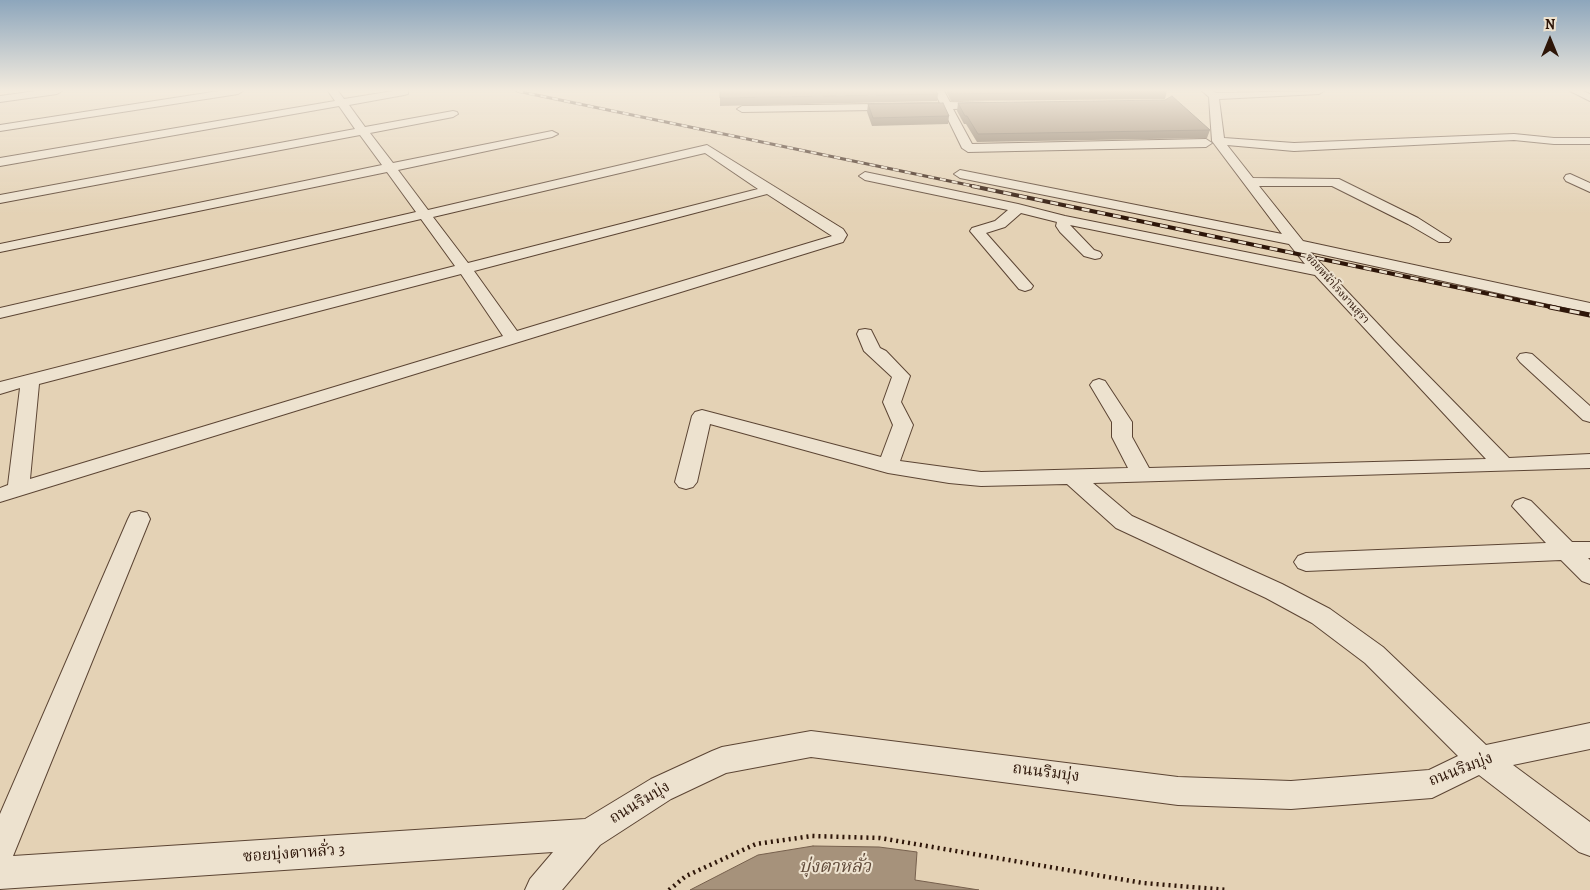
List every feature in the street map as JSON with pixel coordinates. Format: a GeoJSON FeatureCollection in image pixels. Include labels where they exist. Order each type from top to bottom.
{"type":"FeatureCollection","features":[{"type":"Feature","properties":{"kind":"street"},"geometry":{"type":"LineString","coordinates":[[0,162],[153,133]]}},
{"type":"Feature","properties":{"kind":"street"},"geometry":{"type":"LineString","coordinates":[[0,199],[359,133]]}},
{"type":"Feature","properties":{"kind":"street"},"geometry":{"type":"LineString","coordinates":[[362,133],[464,268],[513,338]]}},
{"type":"Feature","properties":{"kind":"street"},"geometry":{"type":"LineString","coordinates":[[960,133],[968,148],[1212,142],[1294,147],[1514,137],[1554,141],[1590,141]]}},
{"type":"Feature","properties":{"kind":"street"},"geometry":{"type":"LineString","coordinates":[[1212,133],[1212,142]]}},
{"type":"Feature","properties":{"kind":"street"},"geometry":{"type":"LineString","coordinates":[[0,248],[552,134]]}},
{"type":"Feature","properties":{"kind":"street","name":"ซอยหน้าโรงงานสุรา"},"geometry":{"type":"LineString","coordinates":[[1212,142],[1248,182],[1322,272],[1388,345],[1504,465]]}},
{"type":"Feature","properties":{"kind":"street"},"geometry":{"type":"LineString","coordinates":[[0,313],[707,149],[838,232],[840,236],[838,239],[9,493],[30,380]]}},
{"type":"Feature","properties":{"kind":"street"},"geometry":{"type":"LineString","coordinates":[[960,174],[1298,243],[1590,308]]}},
{"type":"Feature","properties":{"kind":"street"},"geometry":{"type":"LineString","coordinates":[[865,176],[1018,208],[1064,220],[1322,272]]}},
{"type":"Feature","properties":{"kind":"street"},"geometry":{"type":"LineString","coordinates":[[1570,178],[1590,188]]}},
{"type":"Feature","properties":{"kind":"street"},"geometry":{"type":"LineString","coordinates":[[1248,182],[1334,182],[1413,221],[1444,239]]}},
{"type":"Feature","properties":{"kind":"street"},"geometry":{"type":"LineString","coordinates":[[0,388],[769,190]]}},
{"type":"Feature","properties":{"kind":"street"},"geometry":{"type":"LineString","coordinates":[[1018,208],[1000,224],[977,231],[1026,286]]}},
{"type":"Feature","properties":{"kind":"street"},"geometry":{"type":"LineString","coordinates":[[1064,220],[1063,226],[1065,229],[1089,253],[1096,255]]}},
{"type":"Feature","properties":{"kind":"street"},"geometry":{"type":"LineString","coordinates":[[865,334],[873,350],[901,376],[892,402],[903,425],[888,466]]}},
{"type":"Feature","properties":{"kind":"street"},"geometry":{"type":"LineString","coordinates":[[1526,358],[1590,416]]}},
{"type":"Feature","properties":{"kind":"street"},"geometry":{"type":"LineString","coordinates":[[1100,386],[1122,422],[1122,437],[1142,474]]}},
{"type":"Feature","properties":{"kind":"street"},"geometry":{"type":"LineString","coordinates":[[686,482],[702,416],[888,466],[981,480],[1590,461]]}},
{"type":"Feature","properties":{"kind":"street"},"geometry":{"type":"LineString","coordinates":[[1074,478],[1124,522],[1274,590],[1321,616],[1374,655],[1481,759],[1590,841]]}},
{"type":"Feature","properties":{"kind":"street"},"geometry":{"type":"LineString","coordinates":[[1523,506],[1590,575]]}},
{"type":"Feature","properties":{"kind":"street"},"geometry":{"type":"LineString","coordinates":[[0,850],[139,519]]}},
{"type":"Feature","properties":{"kind":"street"},"geometry":{"type":"LineString","coordinates":[[1306,562],[1590,550]]}},
{"type":"Feature","properties":{"kind":"street","name":"ถนนริมบุ่ง"},"geometry":{"type":"LineString","coordinates":[[541,890],[589,834],[660,789],[722,760],[811,744],[1178,790],[1291,796],[1432,784],[1481,759],[1590,736]]}},
{"type":"Feature","properties":{"kind":"street","name":"ซอยบุ่งตาหลั่ว 3"},"geometry":{"type":"LineString","coordinates":[[0,873],[589,834]]}},
{"type":"Feature","properties":{"kind":"path"},"geometry":{"type":"LineString","coordinates":[[670,890],[686,876],[756,844],[812,836],[880,838],[1143,883],[1227,890]]}},
{"type":"Feature","properties":{"kind":"water","name":"บุ่งตาหลั่ว"},"geometry":{"type":"Polygon","coordinates":[[[813,846],[879,847],[917,852],[915,880],[979,890],[690,890],[758,855],[813,846]]]}},
{"type":"Feature","properties":{"kind":"building"},"geometry":{"type":"Polygon","coordinates":[[[977,133],[1063,133],[978,134],[977,133]]]}},
{"type":"Feature","properties":{"kind":"railway"},"geometry":{"type":"LineString","coordinates":[[716,133],[978,187]]}},
{"type":"Feature","properties":{"kind":"railway"},"geometry":{"type":"LineString","coordinates":[[972,186],[1556,308]]}},
{"type":"Feature","properties":{"kind":"railway"},"geometry":{"type":"LineString","coordinates":[[1550,307],[1590,315]]}}]}
